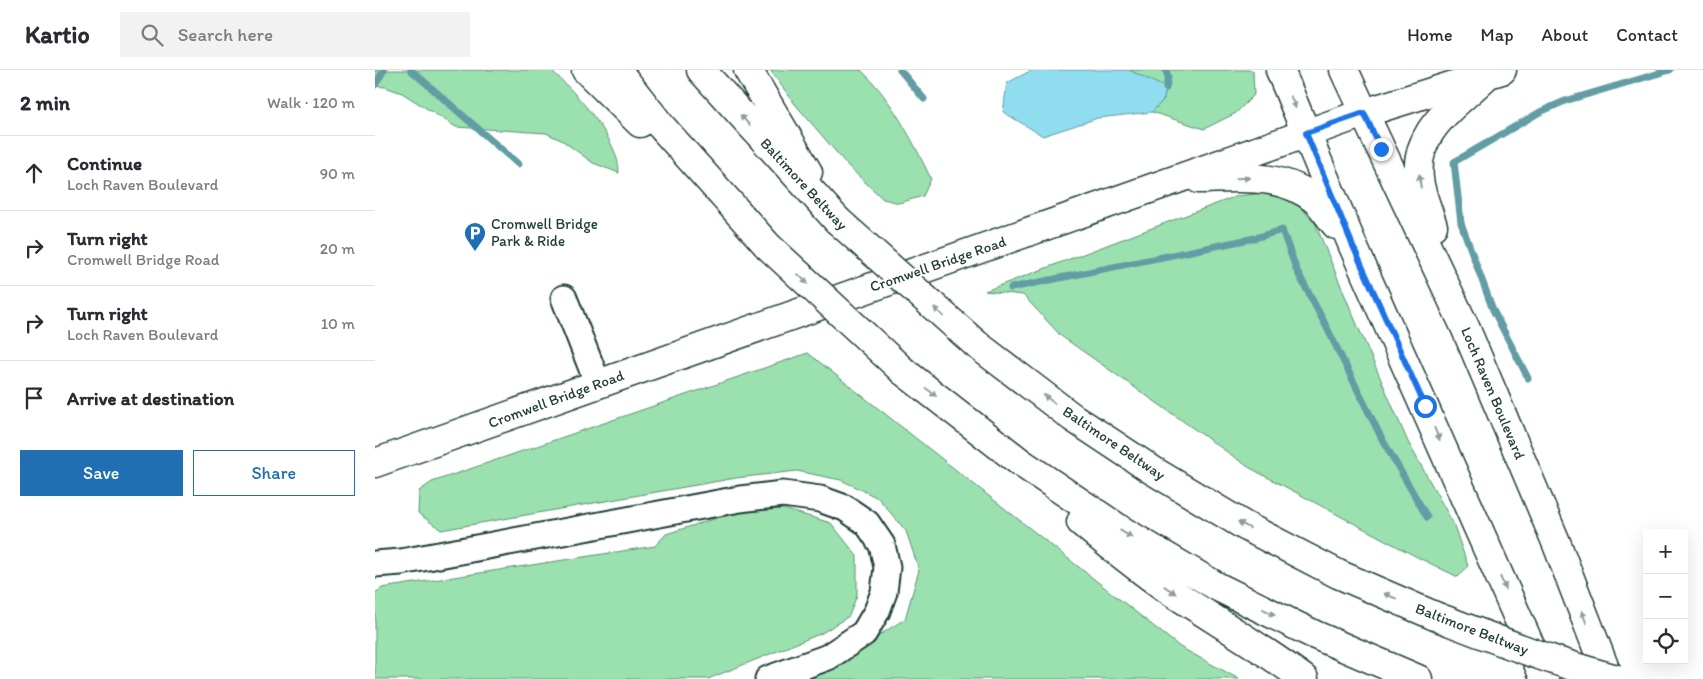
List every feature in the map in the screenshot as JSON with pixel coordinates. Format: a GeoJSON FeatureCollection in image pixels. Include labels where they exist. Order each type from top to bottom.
{"type":"FeatureCollection","features":[{"type":"Feature","properties":{"kind":"main road"},"geometry":{"type":"LineString","coordinates":[[586,70],[903,371],[1020,462],[1121,530],[1236,596],[1315,635],[1417,679]]}},
{"type":"Feature","properties":{"kind":"main road"},"geometry":{"type":"LineString","coordinates":[[617,70],[661,126],[759,236]]}},
{"type":"Feature","properties":{"kind":"main road","name":"Baltimore Beltway"},"geometry":{"type":"LineString","coordinates":[[701,70],[837,220],[976,344],[1080,422],[1152,470],[1237,521],[1338,574],[1435,616],[1522,650],[1617,679]]}},
{"type":"Feature","properties":{"kind":"main road"},"geometry":{"type":"LineString","coordinates":[[749,70],[837,220]]}},
{"type":"Feature","properties":{"kind":"main road"},"geometry":{"type":"LineString","coordinates":[[1280,70],[1353,246],[1545,679]]}},
{"type":"Feature","properties":{"kind":"main road","name":"Loch Raven Boulevard"},"geometry":{"type":"LineString","coordinates":[[1344,70],[1465,327],[1552,533],[1609,679]]}},
{"type":"Feature","properties":{"kind":"main road"},"geometry":{"type":"LineString","coordinates":[[1465,327],[1420,185],[1419,165],[1423,143],[1435,123],[1496,72]]}},
{"type":"Feature","properties":{"kind":"main road","name":"Cromwell Bridge Road"},"geometry":{"type":"LineString","coordinates":[[375,463],[1306,133],[1496,72]]}},
{"type":"Feature","properties":{"kind":"main road"},"geometry":{"type":"LineString","coordinates":[[1177,179],[1262,178],[1281,182],[1301,191],[1318,202],[1353,246]]}},
{"type":"Feature","properties":{"kind":"main road"},"geometry":{"type":"LineString","coordinates":[[959,414],[1015,467],[1111,547],[1166,588],[1274,656],[1304,679]]}},
{"type":"Feature","properties":{"kind":"lane"},"geometry":{"type":"LineString","coordinates":[[564,298],[598,384]]}},
{"type":"Feature","properties":{"kind":"lane"},"geometry":{"type":"LineString","coordinates":[[375,564],[401,562],[740,499],[783,494],[820,499],[845,508],[867,523],[883,545],[887,568],[884,592],[877,611],[864,633],[828,657],[768,679]]}},
{"type":"Feature","properties":{"kind":"green space"},"geometry":{"type":"Polygon","coordinates":[[[375,70],[551,70],[572,91],[604,132],[612,146],[619,173],[593,163],[563,141],[546,133],[456,127],[402,93],[385,87],[375,86],[375,70]]]}},
{"type":"Feature","properties":{"kind":"green space"},"geometry":{"type":"Polygon","coordinates":[[[770,70],[861,70],[892,107],[909,135],[931,179],[923,196],[899,203],[883,199],[848,166],[795,104],[770,70]]]}},
{"type":"Feature","properties":{"kind":"green space"},"geometry":{"type":"Polygon","coordinates":[[[1129,70],[1253,70],[1254,95],[1236,113],[1204,129],[1152,112],[1164,99],[1166,88],[1129,70]]]}},
{"type":"Feature","properties":{"kind":"green space"},"geometry":{"type":"Polygon","coordinates":[[[1264,193],[1285,197],[1299,206],[1315,223],[1408,442],[1453,523],[1468,566],[1458,577],[1250,468],[1061,336],[1023,295],[985,291],[1237,196],[1264,193]]]}},
{"type":"Feature","properties":{"kind":"green space"},"geometry":{"type":"Polygon","coordinates":[[[808,353],[1180,647],[1239,679],[809,679],[905,619],[919,570],[906,531],[878,498],[841,480],[797,471],[736,478],[441,530],[418,513],[419,491],[432,482],[808,353]]]}},
{"type":"Feature","properties":{"kind":"green space"},"geometry":{"type":"Polygon","coordinates":[[[784,509],[831,523],[857,556],[857,595],[849,616],[822,633],[708,679],[375,679],[375,593],[382,588],[655,546],[666,534],[736,512],[784,509]]]}},
{"type":"Feature","properties":{"kind":"water"},"geometry":{"type":"Polygon","coordinates":[[[1032,70],[1129,70],[1166,88],[1164,99],[1152,112],[1098,118],[1043,136],[1003,112],[1007,83],[1032,70]]]}},
{"type":"Feature","properties":{"kind":"waterway"},"geometry":{"type":"LineString","coordinates":[[375,85],[384,70]]}},
{"type":"Feature","properties":{"kind":"waterway"},"geometry":{"type":"LineString","coordinates":[[411,70],[518,164]]}},
{"type":"Feature","properties":{"kind":"waterway"},"geometry":{"type":"LineString","coordinates":[[900,70],[924,99]]}},
{"type":"Feature","properties":{"kind":"waterway"},"geometry":{"type":"LineString","coordinates":[[1166,70],[1168,77],[1166,88]]}},
{"type":"Feature","properties":{"kind":"waterway"},"geometry":{"type":"LineString","coordinates":[[1528,378],[1493,310],[1461,223],[1454,162],[1540,112],[1565,101],[1670,70]]}},
{"type":"Feature","properties":{"kind":"waterway"},"geometry":{"type":"LineString","coordinates":[[1011,288],[1255,238],[1282,230],[1297,271],[1382,439],[1427,517]]}},
{"type":"Feature","properties":{"kind":"place","name":"Cromwell Bridge Park & Ride"},"geometry":{"type":"Point","coordinates":[475,252]}},
{"type":"Feature","properties":{"kind":"route"},"geometry":{"type":"LineString","coordinates":[[1381,149],[1364,113],[1306,133],[1353,246],[1425,406]]}}]}
